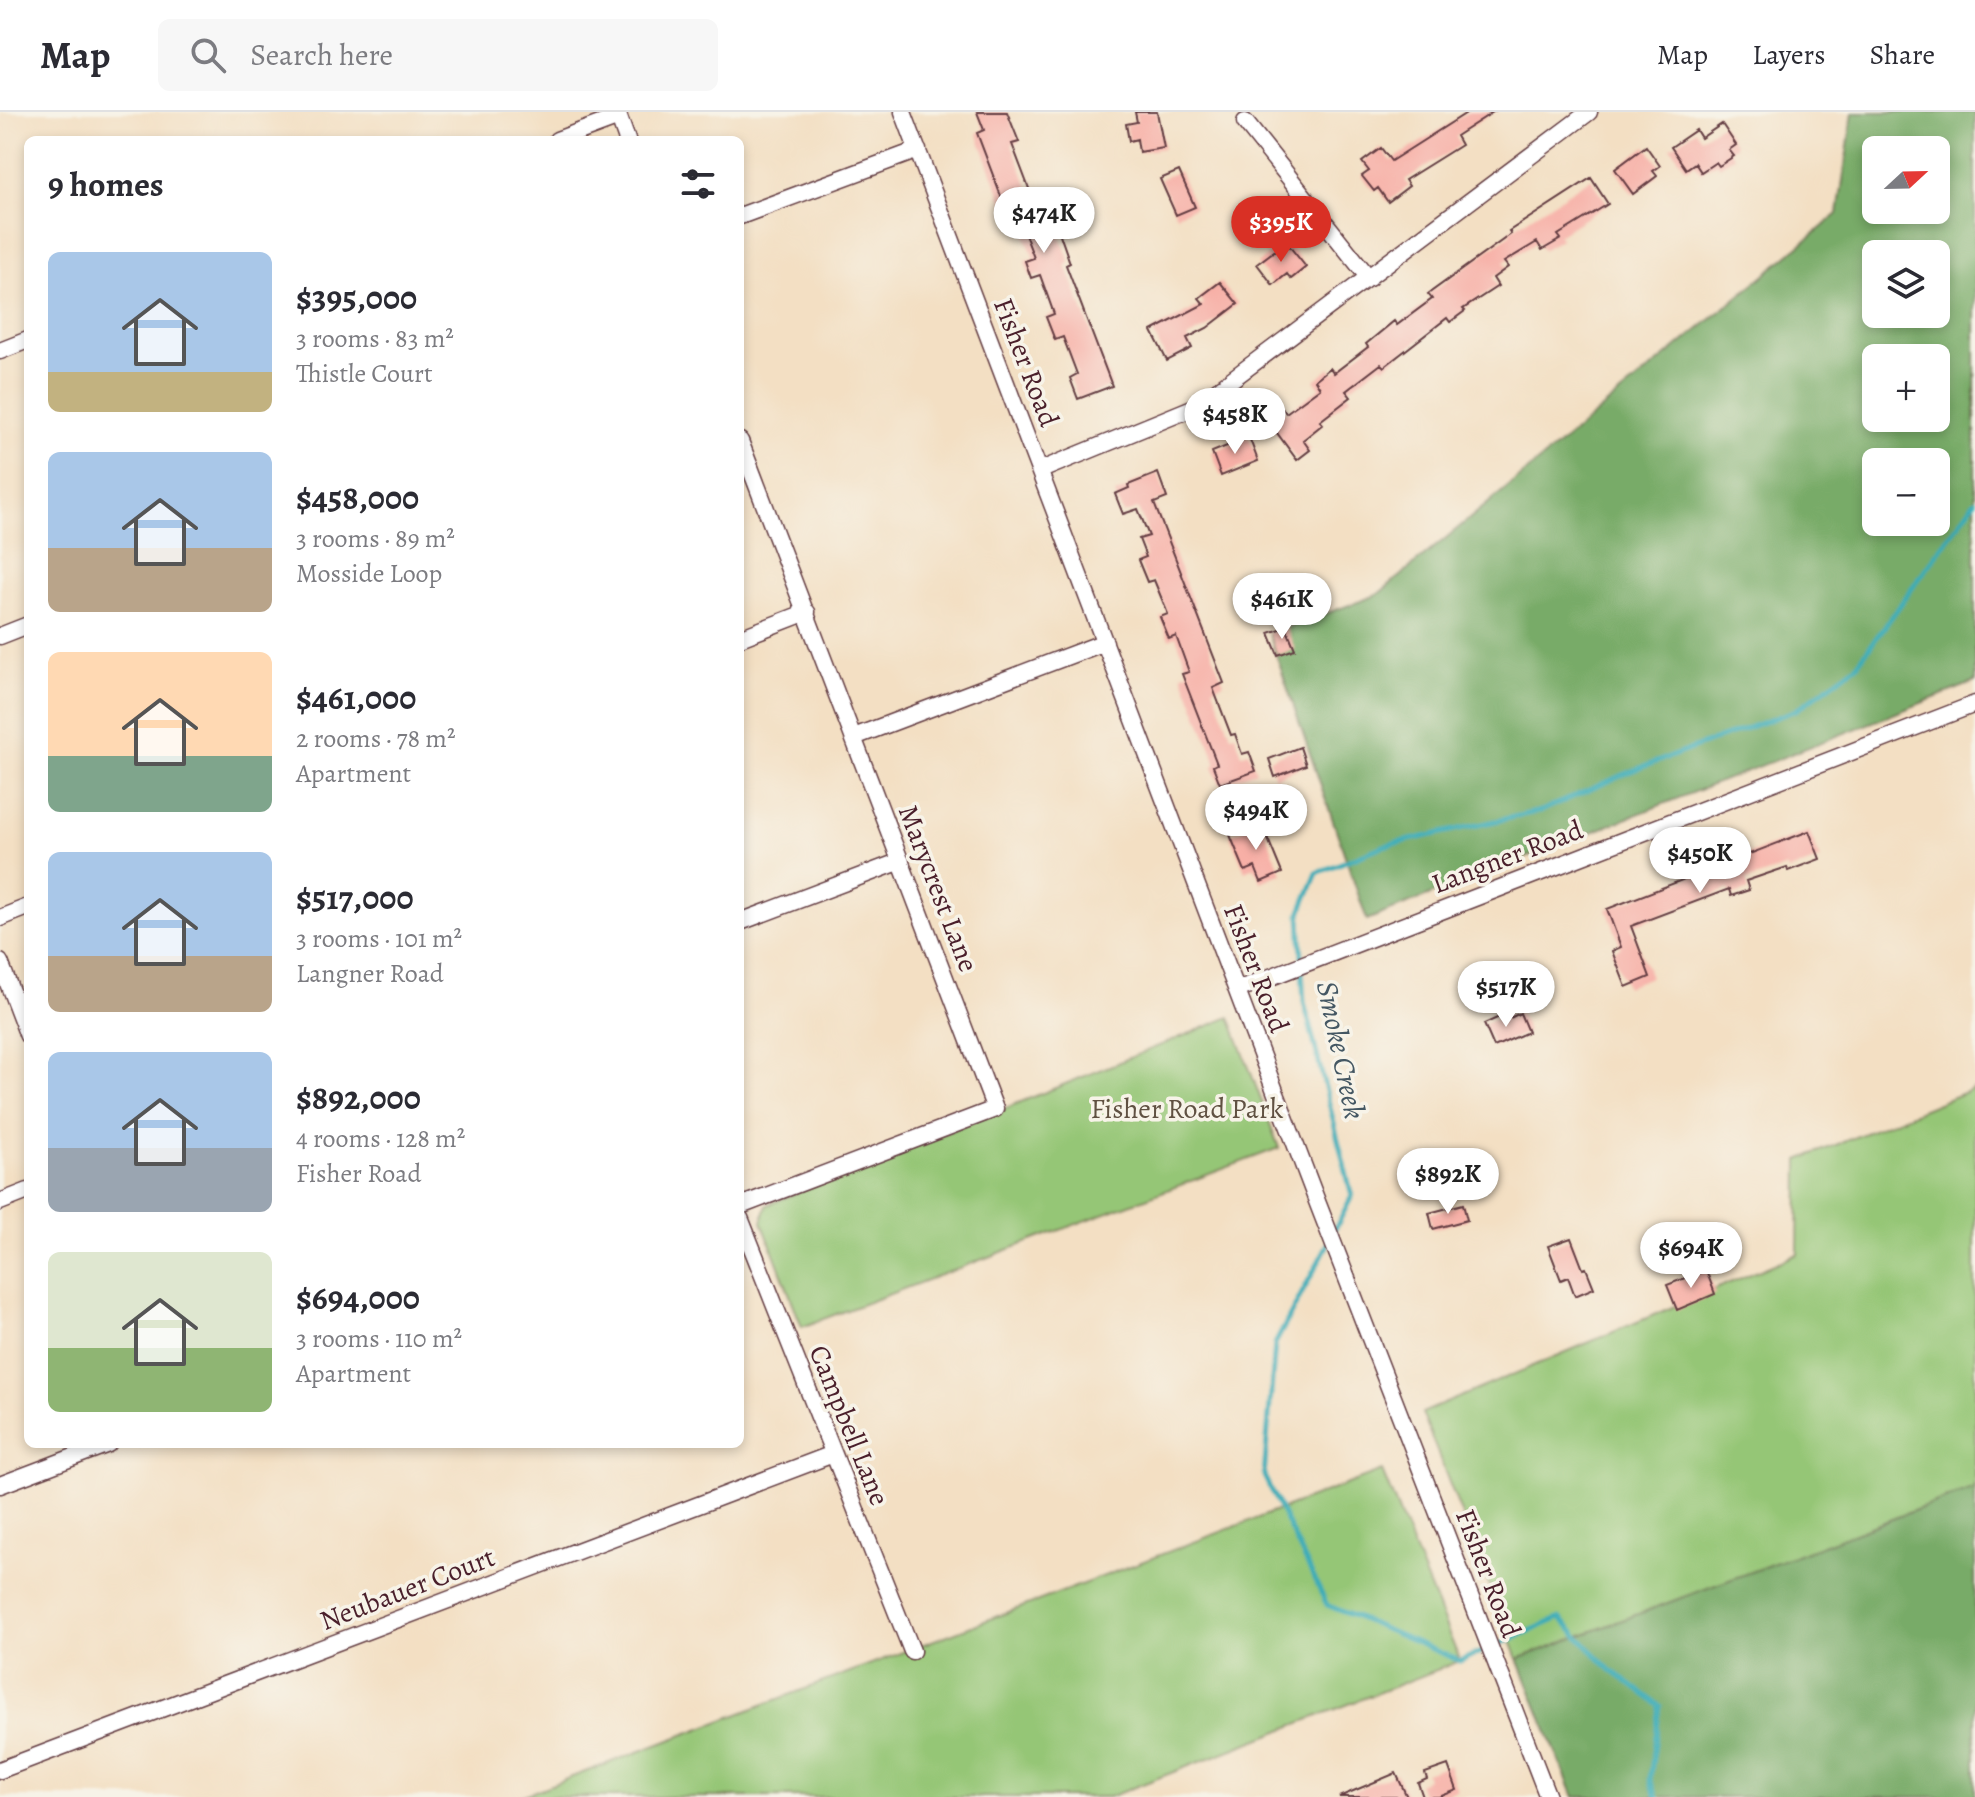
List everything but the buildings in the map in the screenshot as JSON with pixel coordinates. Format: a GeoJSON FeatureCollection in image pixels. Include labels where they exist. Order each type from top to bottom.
{"type":"FeatureCollection","features":[{"type":"Feature","properties":{"kind":"street","name":"Fisher Road"},"geometry":{"type":"LineString","coordinates":[[903,112],[1318,1204],[1548,1797]]}},
{"type":"Feature","properties":{"kind":"street"},"geometry":{"type":"LineString","coordinates":[[1041,470],[1195,407],[1589,112]]}},
{"type":"Feature","properties":{"kind":"street"},"geometry":{"type":"LineString","coordinates":[[566,136],[618,114],[626,136]]}},
{"type":"Feature","properties":{"kind":"street"},"geometry":{"type":"LineString","coordinates":[[1245,122],[1369,278]]}},
{"type":"Feature","properties":{"kind":"street"},"geometry":{"type":"LineString","coordinates":[[744,215],[918,150]]}},
{"type":"Feature","properties":{"kind":"street"},"geometry":{"type":"LineString","coordinates":[[0,351],[24,342]]}},
{"type":"Feature","properties":{"kind":"street","name":"Marycrest Lane"},"geometry":{"type":"LineString","coordinates":[[744,451],[995,1109],[744,1204]]}},
{"type":"Feature","properties":{"kind":"street"},"geometry":{"type":"LineString","coordinates":[[744,636],[807,612]]}},
{"type":"Feature","properties":{"kind":"street"},"geometry":{"type":"LineString","coordinates":[[0,636],[24,627]]}},
{"type":"Feature","properties":{"kind":"street"},"geometry":{"type":"LineString","coordinates":[[854,737],[1105,642]]}},
{"type":"Feature","properties":{"kind":"street","name":"Langner Road"},"geometry":{"type":"LineString","coordinates":[[1237,990],[1975,704]]}},
{"type":"Feature","properties":{"kind":"street"},"geometry":{"type":"LineString","coordinates":[[744,920],[901,861]]}},
{"type":"Feature","properties":{"kind":"street"},"geometry":{"type":"LineString","coordinates":[[0,918],[24,909]]}},
{"type":"Feature","properties":{"kind":"street"},"geometry":{"type":"LineString","coordinates":[[0,962],[24,1025]]}},
{"type":"Feature","properties":{"kind":"street"},"geometry":{"type":"LineString","coordinates":[[0,1202],[24,1193]]}},
{"type":"Feature","properties":{"kind":"street","name":"Campbell Lane"},"geometry":{"type":"LineString","coordinates":[[744,1228],[912,1651]]}},
{"type":"Feature","properties":{"kind":"street"},"geometry":{"type":"LineString","coordinates":[[0,1485],[97,1448]]}},
{"type":"Feature","properties":{"kind":"street","name":"Neubauer Court"},"geometry":{"type":"LineString","coordinates":[[0,1770],[833,1454]]}},
{"type":"Feature","properties":{"kind":"green space"},"geometry":{"type":"Polygon","coordinates":[[[1853,112],[1975,112],[1975,682],[1367,920],[1269,634],[1377,595],[1838,214],[1853,112]]]}},
{"type":"Feature","properties":{"kind":"green space","name":"Fisher Road Park"},"geometry":{"type":"Polygon","coordinates":[[[1230,1017],[1279,1148],[802,1327],[762,1222],[767,1205],[1230,1017]]]}},
{"type":"Feature","properties":{"kind":"green space"},"geometry":{"type":"Polygon","coordinates":[[[1975,1088],[1975,1488],[1518,1659],[1422,1413],[1798,1254],[1799,1160],[1975,1088]]]}},
{"type":"Feature","properties":{"kind":"green space"},"geometry":{"type":"Polygon","coordinates":[[[1382,1471],[1460,1661],[1109,1797],[519,1797],[1382,1471]]]}},
{"type":"Feature","properties":{"kind":"green space"},"geometry":{"type":"Polygon","coordinates":[[[1975,1488],[1975,1797],[1574,1797],[1518,1659],[1975,1488]]]}},
{"type":"Feature","properties":{"kind":"waterway","name":"Smoke Creek"},"geometry":{"type":"LineString","coordinates":[[1302,960],[1300,914],[1317,873],[1383,846],[1541,811],[1632,771],[1796,710],[1856,666],[1975,501]]}},
{"type":"Feature","properties":{"kind":"waterway","name":"Smoke Creek"},"geometry":{"type":"LineString","coordinates":[[1302,970],[1304,1002],[1352,1196],[1333,1233]]}},
{"type":"Feature","properties":{"kind":"waterway","name":"Smoke Creek"},"geometry":{"type":"LineString","coordinates":[[1329,1242],[1275,1344],[1264,1476],[1327,1605],[1460,1661],[1560,1618],[1612,1671],[1660,1706],[1650,1779],[1657,1797]]}}]}
